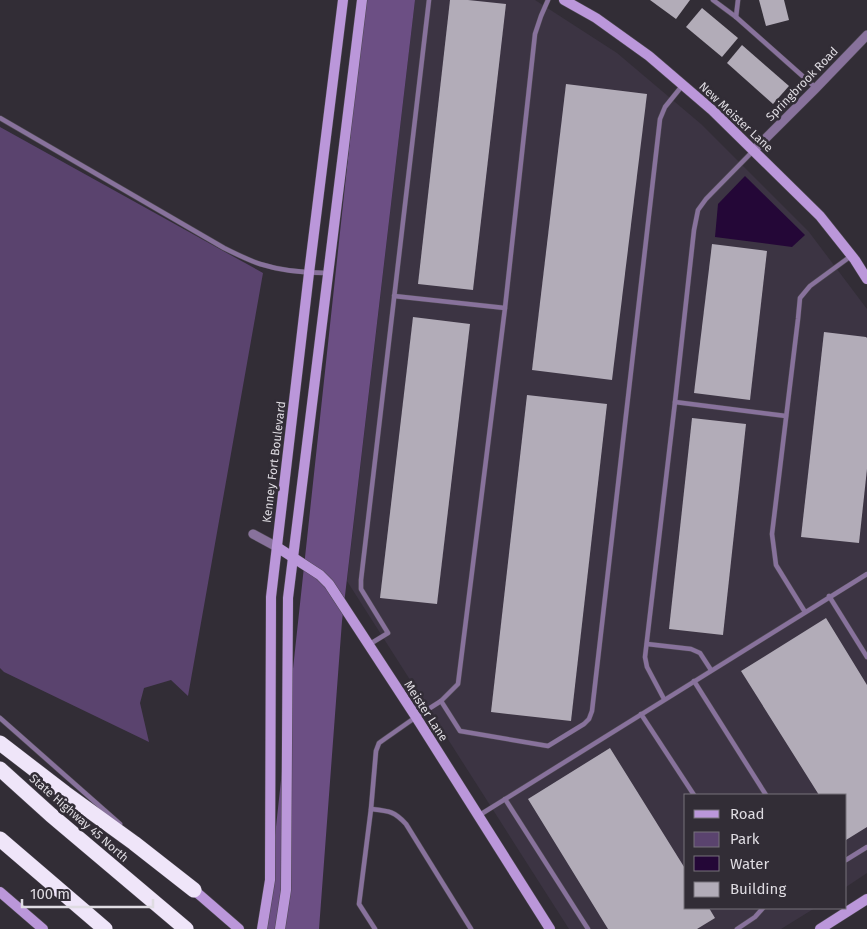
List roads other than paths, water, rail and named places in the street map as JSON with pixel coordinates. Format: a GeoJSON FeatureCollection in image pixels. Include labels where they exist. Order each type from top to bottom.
{"type":"FeatureCollection","features":[{"type":"Feature","properties":{"kind":"highway"},"geometry":{"type":"LineString","coordinates":[[0,743],[194,890]]}},
{"type":"Feature","properties":{"kind":"highway","name":"State Highway 45 North"},"geometry":{"type":"LineString","coordinates":[[0,769],[50,815],[186,929]]}},
{"type":"Feature","properties":{"kind":"highway"},"geometry":{"type":"LineString","coordinates":[[0,839],[105,929]]}},
{"type":"Feature","properties":{"kind":"street","name":"Kenney Fort Boulevard"},"geometry":{"type":"LineString","coordinates":[[262,929],[270,880],[271,596],[343,0]]}},
{"type":"Feature","properties":{"kind":"street"},"geometry":{"type":"LineString","coordinates":[[280,929],[286,890],[288,598],[362,0]]}},
{"type":"Feature","properties":{"kind":"street","name":"New Meister Lane"},"geometry":{"type":"LineString","coordinates":[[564,0],[596,18],[649,56],[712,110],[820,216],[867,278]]}},
{"type":"Feature","properties":{"kind":"street","name":"Springbrook Road"},"geometry":{"type":"LineString","coordinates":[[754,150],[867,35]]}},
{"type":"Feature","properties":{"kind":"street","name":"Meister Lane"},"geometry":{"type":"LineString","coordinates":[[253,534],[293,557],[320,575],[328,584],[416,717],[550,929]]}},
{"type":"Feature","properties":{"kind":"street"},"geometry":{"type":"LineString","coordinates":[[194,890],[238,929]]}},
{"type":"Feature","properties":{"kind":"street"},"geometry":{"type":"LineString","coordinates":[[0,892],[43,929]]}},
{"type":"Feature","properties":{"kind":"street"},"geometry":{"type":"LineString","coordinates":[[847,908],[867,899]]}},
{"type":"Feature","properties":{"kind":"street"},"geometry":{"type":"LineString","coordinates":[[820,929],[838,912]]}},
{"type":"Feature","properties":{"kind":"lane"},"geometry":{"type":"LineString","coordinates":[[368,644],[388,633],[362,589],[361,580],[430,0]]}},
{"type":"Feature","properties":{"kind":"lane"},"geometry":{"type":"LineString","coordinates":[[375,929],[359,904],[376,751],[379,743],[441,701],[458,684],[505,308],[535,34],[548,0]]}},
{"type":"Feature","properties":{"kind":"lane"},"geometry":{"type":"LineString","coordinates":[[713,0],[736,17],[816,88]]}},
{"type":"Feature","properties":{"kind":"lane"},"geometry":{"type":"LineString","coordinates":[[736,17],[738,0]]}},
{"type":"Feature","properties":{"kind":"lane"},"geometry":{"type":"LineString","coordinates":[[441,701],[460,731],[548,746],[584,724],[592,712],[660,119],[666,107],[683,85]]}},
{"type":"Feature","properties":{"kind":"lane"},"geometry":{"type":"LineString","coordinates":[[0,118],[224,248],[260,264],[280,270],[328,273]]}},
{"type":"Feature","properties":{"kind":"lane"},"geometry":{"type":"LineString","coordinates":[[664,700],[647,667],[645,657],[694,230],[698,210],[706,199],[754,150]]}},
{"type":"Feature","properties":{"kind":"lane"},"geometry":{"type":"LineString","coordinates":[[805,612],[776,565],[772,534],[800,298],[810,286],[851,256]]}},
{"type":"Feature","properties":{"kind":"lane"},"geometry":{"type":"LineString","coordinates":[[394,296],[505,308]]}},
{"type":"Feature","properties":{"kind":"lane"},"geometry":{"type":"LineString","coordinates":[[675,402],[786,416]]}},
{"type":"Feature","properties":{"kind":"lane"},"geometry":{"type":"LineString","coordinates":[[478,816],[867,574]]}},
{"type":"Feature","properties":{"kind":"lane"},"geometry":{"type":"LineString","coordinates":[[829,596],[867,657]]}},
{"type":"Feature","properties":{"kind":"lane"},"geometry":{"type":"LineString","coordinates":[[646,644],[691,650],[700,654],[711,670]]}},
{"type":"Feature","properties":{"kind":"lane"},"geometry":{"type":"LineString","coordinates":[[694,681],[765,794]]}},
{"type":"Feature","properties":{"kind":"lane"},"geometry":{"type":"LineString","coordinates":[[641,714],[693,794]]}},
{"type":"Feature","properties":{"kind":"lane"},"geometry":{"type":"LineString","coordinates":[[0,718],[194,890]]}},
{"type":"Feature","properties":{"kind":"lane"},"geometry":{"type":"LineString","coordinates":[[505,799],[588,929]]}},
{"type":"Feature","properties":{"kind":"lane"},"geometry":{"type":"LineString","coordinates":[[371,809],[388,811],[397,815],[406,824],[471,929]]}},
{"type":"Feature","properties":{"kind":"lane"},"geometry":{"type":"LineString","coordinates":[[847,859],[867,847]]}},
{"type":"Feature","properties":{"kind":"lane"},"geometry":{"type":"LineString","coordinates":[[737,929],[755,918],[762,909]]}},
{"type":"Feature","properties":{"kind":"water"},"geometry":{"type":"Polygon","coordinates":[[[745,176],[805,235],[792,247],[715,237],[718,204],[745,176]]]}}]}
